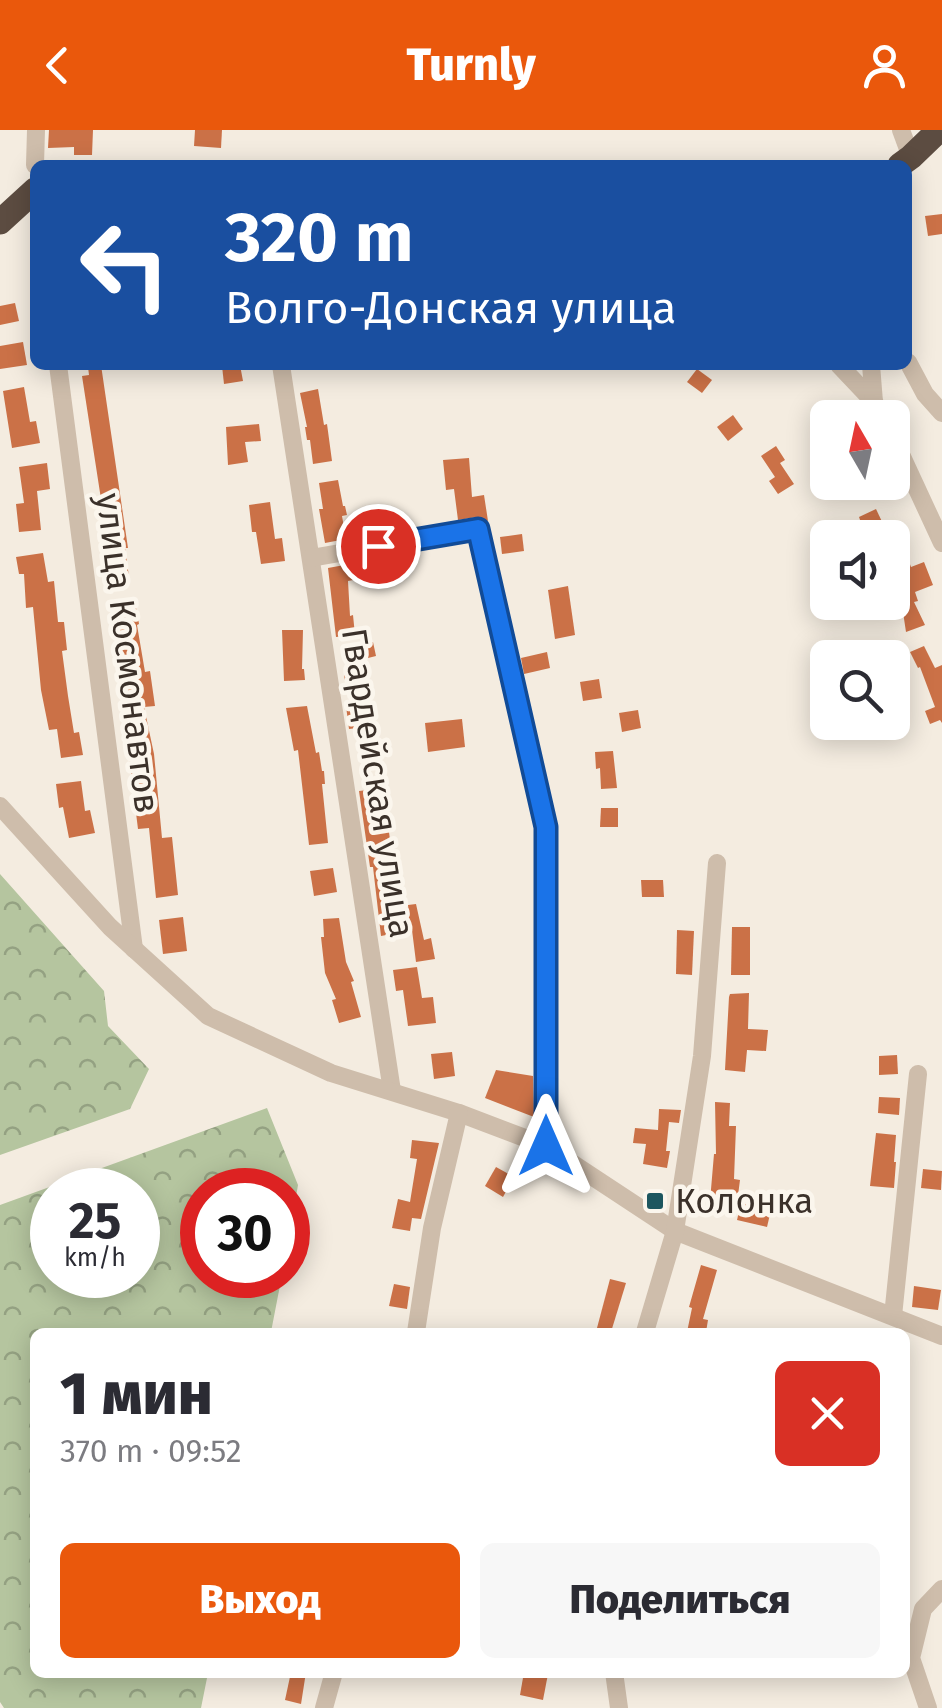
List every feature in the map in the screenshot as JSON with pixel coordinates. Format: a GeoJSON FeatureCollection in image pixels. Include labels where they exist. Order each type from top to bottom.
{"type":"FeatureCollection","features":[{"type":"Feature","properties":{"kind":"highway"},"geometry":{"type":"LineString","coordinates":[[907,160],[939,130]]}},
{"type":"Feature","properties":{"kind":"highway"},"geometry":{"type":"LineString","coordinates":[[0,222],[30,195]]}},
{"type":"Feature","properties":{"kind":"street"},"geometry":{"type":"LineString","coordinates":[[36,130],[36,160]]}},
{"type":"Feature","properties":{"kind":"street"},"geometry":{"type":"LineString","coordinates":[[901,130],[906,160]]}},
{"type":"Feature","properties":{"kind":"street","name":"улица Космонавтов"},"geometry":{"type":"LineString","coordinates":[[59,370],[134,948]]}},
{"type":"Feature","properties":{"kind":"street","name":"Гвардейская улица"},"geometry":{"type":"LineString","coordinates":[[282,370],[392,1092]]}},
{"type":"Feature","properties":{"kind":"street"},"geometry":{"type":"LineString","coordinates":[[842,370],[869,400]]}},
{"type":"Feature","properties":{"kind":"street"},"geometry":{"type":"LineString","coordinates":[[873,370],[877,400]]}},
{"type":"Feature","properties":{"kind":"street"},"geometry":{"type":"LineString","coordinates":[[912,370],[925,394],[942,413]]}},
{"type":"Feature","properties":{"kind":"street"},"geometry":{"type":"LineString","coordinates":[[910,474],[942,543]]}},
{"type":"Feature","properties":{"kind":"street"},"geometry":{"type":"LineString","coordinates":[[311,558],[478,529],[546,827],[546,1146]]}},
{"type":"Feature","properties":{"kind":"street"},"geometry":{"type":"LineString","coordinates":[[0,806],[110,927],[208,1016],[331,1073],[459,1113],[546,1146],[675,1230],[942,1336]]}},
{"type":"Feature","properties":{"kind":"street"},"geometry":{"type":"LineString","coordinates":[[646,1328],[675,1230],[702,1056],[717,863]]}},
{"type":"Feature","properties":{"kind":"street"},"geometry":{"type":"LineString","coordinates":[[893,1316],[918,1074]]}},
{"type":"Feature","properties":{"kind":"street"},"geometry":{"type":"LineString","coordinates":[[417,1328],[432,1228],[459,1113]]}},
{"type":"Feature","properties":{"kind":"street"},"geometry":{"type":"LineString","coordinates":[[928,1708],[911,1658],[923,1609],[942,1590]]}},
{"type":"Feature","properties":{"kind":"street"},"geometry":{"type":"LineString","coordinates":[[324,1708],[332,1678]]}},
{"type":"Feature","properties":{"kind":"street"},"geometry":{"type":"LineString","coordinates":[[615,1678],[619,1708]]}},
{"type":"Feature","properties":{"kind":"green space"},"geometry":{"type":"Polygon","coordinates":[[[0,874],[104,991],[108,1026],[149,1069],[130,1109],[0,1155],[0,874]]]}},
{"type":"Feature","properties":{"kind":"green space"},"geometry":{"type":"Polygon","coordinates":[[[267,1108],[291,1168],[180,1168],[180,1298],[278,1298],[272,1328],[30,1328],[30,1678],[207,1678],[201,1708],[4,1708],[0,1702],[0,1205],[30,1194],[30,1298],[160,1298],[160,1168],[102,1168],[267,1108]]]}},
{"type":"Feature","properties":{"kind":"building"},"geometry":{"type":"Polygon","coordinates":[[[49,130],[93,130],[92,155],[74,155],[74,147],[48,148],[49,130]]]}},
{"type":"Feature","properties":{"kind":"building"},"geometry":{"type":"Polygon","coordinates":[[[195,130],[222,130],[221,148],[194,146],[195,130]]]}},
{"type":"Feature","properties":{"kind":"building"},"geometry":{"type":"Polygon","coordinates":[[[942,214],[942,234],[928,236],[925,216],[942,214]]]}},
{"type":"Feature","properties":{"kind":"building"},"geometry":{"type":"Polygon","coordinates":[[[15,303],[19,321],[0,325],[0,306],[15,303]]]}},
{"type":"Feature","properties":{"kind":"building"},"geometry":{"type":"Polygon","coordinates":[[[23,342],[27,365],[0,369],[0,346],[23,342]]]}},
{"type":"Feature","properties":{"kind":"building"},"geometry":{"type":"Polygon","coordinates":[[[88,370],[102,370],[129,577],[113,579],[107,551],[82,376],[89,375],[88,370]]]}},
{"type":"Feature","properties":{"kind":"building"},"geometry":{"type":"Polygon","coordinates":[[[222,370],[241,370],[243,381],[224,384],[222,370]]]}},
{"type":"Feature","properties":{"kind":"building"},"geometry":{"type":"Polygon","coordinates":[[[696,370],[712,380],[702,393],[687,382],[696,370]]]}},
{"type":"Feature","properties":{"kind":"building"},"geometry":{"type":"Polygon","coordinates":[[[24,387],[30,422],[36,421],[40,443],[12,448],[3,391],[24,387]]]}},
{"type":"Feature","properties":{"kind":"building"},"geometry":{"type":"Polygon","coordinates":[[[318,389],[332,461],[313,464],[300,393],[318,389]]]}},
{"type":"Feature","properties":{"kind":"building"},"geometry":{"type":"Polygon","coordinates":[[[733,415],[743,429],[728,441],[717,427],[733,415]]]}},
{"type":"Feature","properties":{"kind":"building"},"geometry":{"type":"Polygon","coordinates":[[[259,424],[261,441],[245,442],[248,462],[228,465],[226,427],[259,424]]]}},
{"type":"Feature","properties":{"kind":"building"},"geometry":{"type":"Polygon","coordinates":[[[776,446],[785,460],[780,463],[794,484],[778,494],[769,481],[775,477],[761,456],[776,446]]]}},
{"type":"Feature","properties":{"kind":"building"},"geometry":{"type":"Polygon","coordinates":[[[469,458],[472,497],[484,495],[488,521],[477,517],[458,520],[454,489],[446,490],[443,460],[469,458]]]}},
{"type":"Feature","properties":{"kind":"building"},"geometry":{"type":"Polygon","coordinates":[[[47,463],[50,489],[37,491],[41,530],[19,532],[16,504],[24,503],[19,467],[47,463]]]}},
{"type":"Feature","properties":{"kind":"building"},"geometry":{"type":"Polygon","coordinates":[[[338,480],[347,515],[342,516],[346,539],[325,543],[319,483],[338,480]]]}},
{"type":"Feature","properties":{"kind":"building"},"geometry":{"type":"Polygon","coordinates":[[[270,502],[275,539],[282,538],[285,561],[261,564],[249,505],[270,502]]]}},
{"type":"Feature","properties":{"kind":"building"},"geometry":{"type":"Polygon","coordinates":[[[876,509],[881,520],[860,520],[859,517],[876,509]]]}},
{"type":"Feature","properties":{"kind":"building"},"geometry":{"type":"Polygon","coordinates":[[[522,534],[524,551],[502,554],[500,537],[522,534]]]}},
{"type":"Feature","properties":{"kind":"building"},"geometry":{"type":"Polygon","coordinates":[[[43,553],[48,582],[54,581],[58,622],[64,622],[67,650],[62,651],[68,696],[74,733],[79,732],[83,755],[61,758],[57,729],[49,730],[41,690],[33,607],[26,608],[24,574],[19,574],[16,557],[43,553]]]}},
{"type":"Feature","properties":{"kind":"building"},"geometry":{"type":"Polygon","coordinates":[[[924,562],[933,585],[915,592],[918,601],[914,602],[925,625],[906,632],[904,620],[910,620],[910,564],[924,562]]]}},
{"type":"Feature","properties":{"kind":"building"},"geometry":{"type":"Polygon","coordinates":[[[350,564],[350,616],[353,615],[355,635],[336,637],[328,568],[350,564]]]}},
{"type":"Feature","properties":{"kind":"building"},"geometry":{"type":"Polygon","coordinates":[[[568,586],[575,635],[555,639],[548,590],[568,586]]]}},
{"type":"Feature","properties":{"kind":"building"},"geometry":{"type":"Polygon","coordinates":[[[136,607],[145,672],[150,671],[155,706],[144,707],[154,754],[162,838],[172,837],[178,895],[156,898],[149,828],[138,829],[132,757],[124,721],[132,719],[124,662],[119,663],[115,638],[121,637],[117,610],[136,607]]]}},
{"type":"Feature","properties":{"kind":"building"},"geometry":{"type":"Polygon","coordinates":[[[282,630],[303,630],[305,680],[284,681],[282,630]]]}},
{"type":"Feature","properties":{"kind":"building"},"geometry":{"type":"Polygon","coordinates":[[[373,642],[376,656],[364,659],[373,726],[349,729],[346,706],[350,705],[344,675],[354,674],[349,646],[373,642]]]}},
{"type":"Feature","properties":{"kind":"building"},"geometry":{"type":"Polygon","coordinates":[[[924,646],[935,668],[942,665],[942,723],[940,720],[930,724],[925,711],[935,707],[910,652],[924,646]]]}},
{"type":"Feature","properties":{"kind":"building"},"geometry":{"type":"Polygon","coordinates":[[[547,652],[550,668],[524,674],[521,658],[547,652]]]}},
{"type":"Feature","properties":{"kind":"building"},"geometry":{"type":"Polygon","coordinates":[[[599,679],[602,698],[583,701],[580,682],[599,679]]]}},
{"type":"Feature","properties":{"kind":"building"},"geometry":{"type":"Polygon","coordinates":[[[307,706],[316,753],[319,752],[324,771],[328,843],[309,845],[298,750],[294,751],[286,708],[307,706]]]}},
{"type":"Feature","properties":{"kind":"building"},"geometry":{"type":"Polygon","coordinates":[[[638,710],[641,728],[622,732],[619,713],[638,710]]]}},
{"type":"Feature","properties":{"kind":"building"},"geometry":{"type":"Polygon","coordinates":[[[462,719],[465,747],[428,752],[425,723],[462,719]]]}},
{"type":"Feature","properties":{"kind":"building"},"geometry":{"type":"Polygon","coordinates":[[[613,751],[617,788],[601,789],[595,752],[613,751]]]}},
{"type":"Feature","properties":{"kind":"building"},"geometry":{"type":"Polygon","coordinates":[[[81,781],[85,811],[90,810],[95,833],[69,838],[56,784],[81,781]]]}},
{"type":"Feature","properties":{"kind":"building"},"geometry":{"type":"Polygon","coordinates":[[[383,788],[391,847],[387,848],[389,873],[399,872],[401,893],[396,894],[401,917],[409,915],[408,905],[416,904],[424,940],[431,938],[435,959],[416,962],[412,930],[381,936],[359,791],[383,788]]]}},
{"type":"Feature","properties":{"kind":"building"},"geometry":{"type":"Polygon","coordinates":[[[601,808],[618,808],[618,827],[600,827],[601,808]]]}},
{"type":"Feature","properties":{"kind":"building"},"geometry":{"type":"Polygon","coordinates":[[[333,868],[337,892],[314,896],[310,871],[333,868]]]}},
{"type":"Feature","properties":{"kind":"building"},"geometry":{"type":"Polygon","coordinates":[[[641,880],[663,880],[664,897],[642,897],[641,880]]]}},
{"type":"Feature","properties":{"kind":"building"},"geometry":{"type":"Polygon","coordinates":[[[183,917],[187,951],[163,954],[159,920],[183,917]]]}},
{"type":"Feature","properties":{"kind":"building"},"geometry":{"type":"Polygon","coordinates":[[[339,918],[361,1017],[339,1023],[332,1000],[336,999],[325,973],[321,937],[323,919],[339,918]]]}},
{"type":"Feature","properties":{"kind":"building"},"geometry":{"type":"Polygon","coordinates":[[[732,927],[750,927],[750,975],[731,975],[732,927]]]}},
{"type":"Feature","properties":{"kind":"building"},"geometry":{"type":"Polygon","coordinates":[[[677,930],[694,931],[692,975],[676,974],[677,930]]]}},
{"type":"Feature","properties":{"kind":"building"},"geometry":{"type":"Polygon","coordinates":[[[417,967],[422,998],[433,997],[436,1023],[408,1026],[403,990],[396,991],[393,970],[417,967]]]}},
{"type":"Feature","properties":{"kind":"building"},"geometry":{"type":"Polygon","coordinates":[[[749,993],[748,1029],[768,1030],[766,1051],[747,1050],[745,1072],[725,1070],[729,997],[749,993]]]}},
{"type":"Feature","properties":{"kind":"building"},"geometry":{"type":"Polygon","coordinates":[[[452,1052],[455,1076],[434,1079],[431,1054],[452,1052]]]}},
{"type":"Feature","properties":{"kind":"building"},"geometry":{"type":"Polygon","coordinates":[[[897,1055],[898,1074],[879,1075],[879,1056],[897,1055]]]}},
{"type":"Feature","properties":{"kind":"building"},"geometry":{"type":"Polygon","coordinates":[[[496,1070],[533,1076],[534,1117],[485,1098],[496,1070]]]}},
{"type":"Feature","properties":{"kind":"building"},"geometry":{"type":"Polygon","coordinates":[[[879,1097],[900,1098],[899,1115],[878,1113],[879,1097]]]}},
{"type":"Feature","properties":{"kind":"building"},"geometry":{"type":"Polygon","coordinates":[[[715,1102],[730,1103],[729,1126],[736,1126],[734,1179],[740,1180],[737,1203],[710,1201],[716,1154],[715,1102]]]}},
{"type":"Feature","properties":{"kind":"building"},"geometry":{"type":"Polygon","coordinates":[[[659,1109],[681,1110],[679,1123],[669,1122],[667,1168],[643,1164],[646,1144],[633,1143],[635,1128],[658,1130],[659,1109]]]}},
{"type":"Feature","properties":{"kind":"building"},"geometry":{"type":"Polygon","coordinates":[[[876,1133],[896,1135],[894,1188],[870,1186],[876,1133]]]}},
{"type":"Feature","properties":{"kind":"building"},"geometry":{"type":"Polygon","coordinates":[[[412,1140],[439,1143],[421,1219],[412,1218],[410,1231],[392,1228],[398,1199],[410,1202],[417,1159],[410,1158],[412,1140]]]}},
{"type":"Feature","properties":{"kind":"building"},"geometry":{"type":"Polygon","coordinates":[[[496,1167],[514,1177],[503,1197],[485,1186],[496,1167]]]}},
{"type":"Feature","properties":{"kind":"building"},"geometry":{"type":"Polygon","coordinates":[[[923,1169],[942,1171],[941,1190],[921,1188],[923,1169]]]}},
{"type":"Feature","properties":{"kind":"building"},"geometry":{"type":"Polygon","coordinates":[[[741,1203],[771,1210],[767,1227],[737,1220],[741,1203]]]}},
{"type":"Feature","properties":{"kind":"building"},"geometry":{"type":"Polygon","coordinates":[[[701,1265],[717,1270],[703,1319],[708,1320],[707,1328],[688,1328],[692,1308],[689,1307],[701,1265]]]}},
{"type":"Feature","properties":{"kind":"building"},"geometry":{"type":"Polygon","coordinates":[[[610,1279],[626,1283],[612,1328],[597,1328],[610,1279]]]}},
{"type":"Feature","properties":{"kind":"building"},"geometry":{"type":"Polygon","coordinates":[[[394,1284],[410,1287],[407,1309],[389,1306],[394,1284]]]}},
{"type":"Feature","properties":{"kind":"building"},"geometry":{"type":"Polygon","coordinates":[[[914,1286],[941,1290],[938,1310],[912,1307],[914,1286]]]}},
{"type":"Feature","properties":{"kind":"building"},"geometry":{"type":"Polygon","coordinates":[[[290,1678],[305,1678],[301,1704],[285,1700],[290,1678]]]}},
{"type":"Feature","properties":{"kind":"building"},"geometry":{"type":"Polygon","coordinates":[[[523,1678],[547,1678],[543,1700],[520,1695],[523,1678]]]}},
{"type":"Feature","properties":{"kind":"place","name":"Колонка"},"geometry":{"type":"Point","coordinates":[655,1201]}},
{"type":"Feature","properties":{"kind":"route"},"geometry":{"type":"LineString","coordinates":[[378,546],[478,529],[546,827],[546,1146]]}}]}
